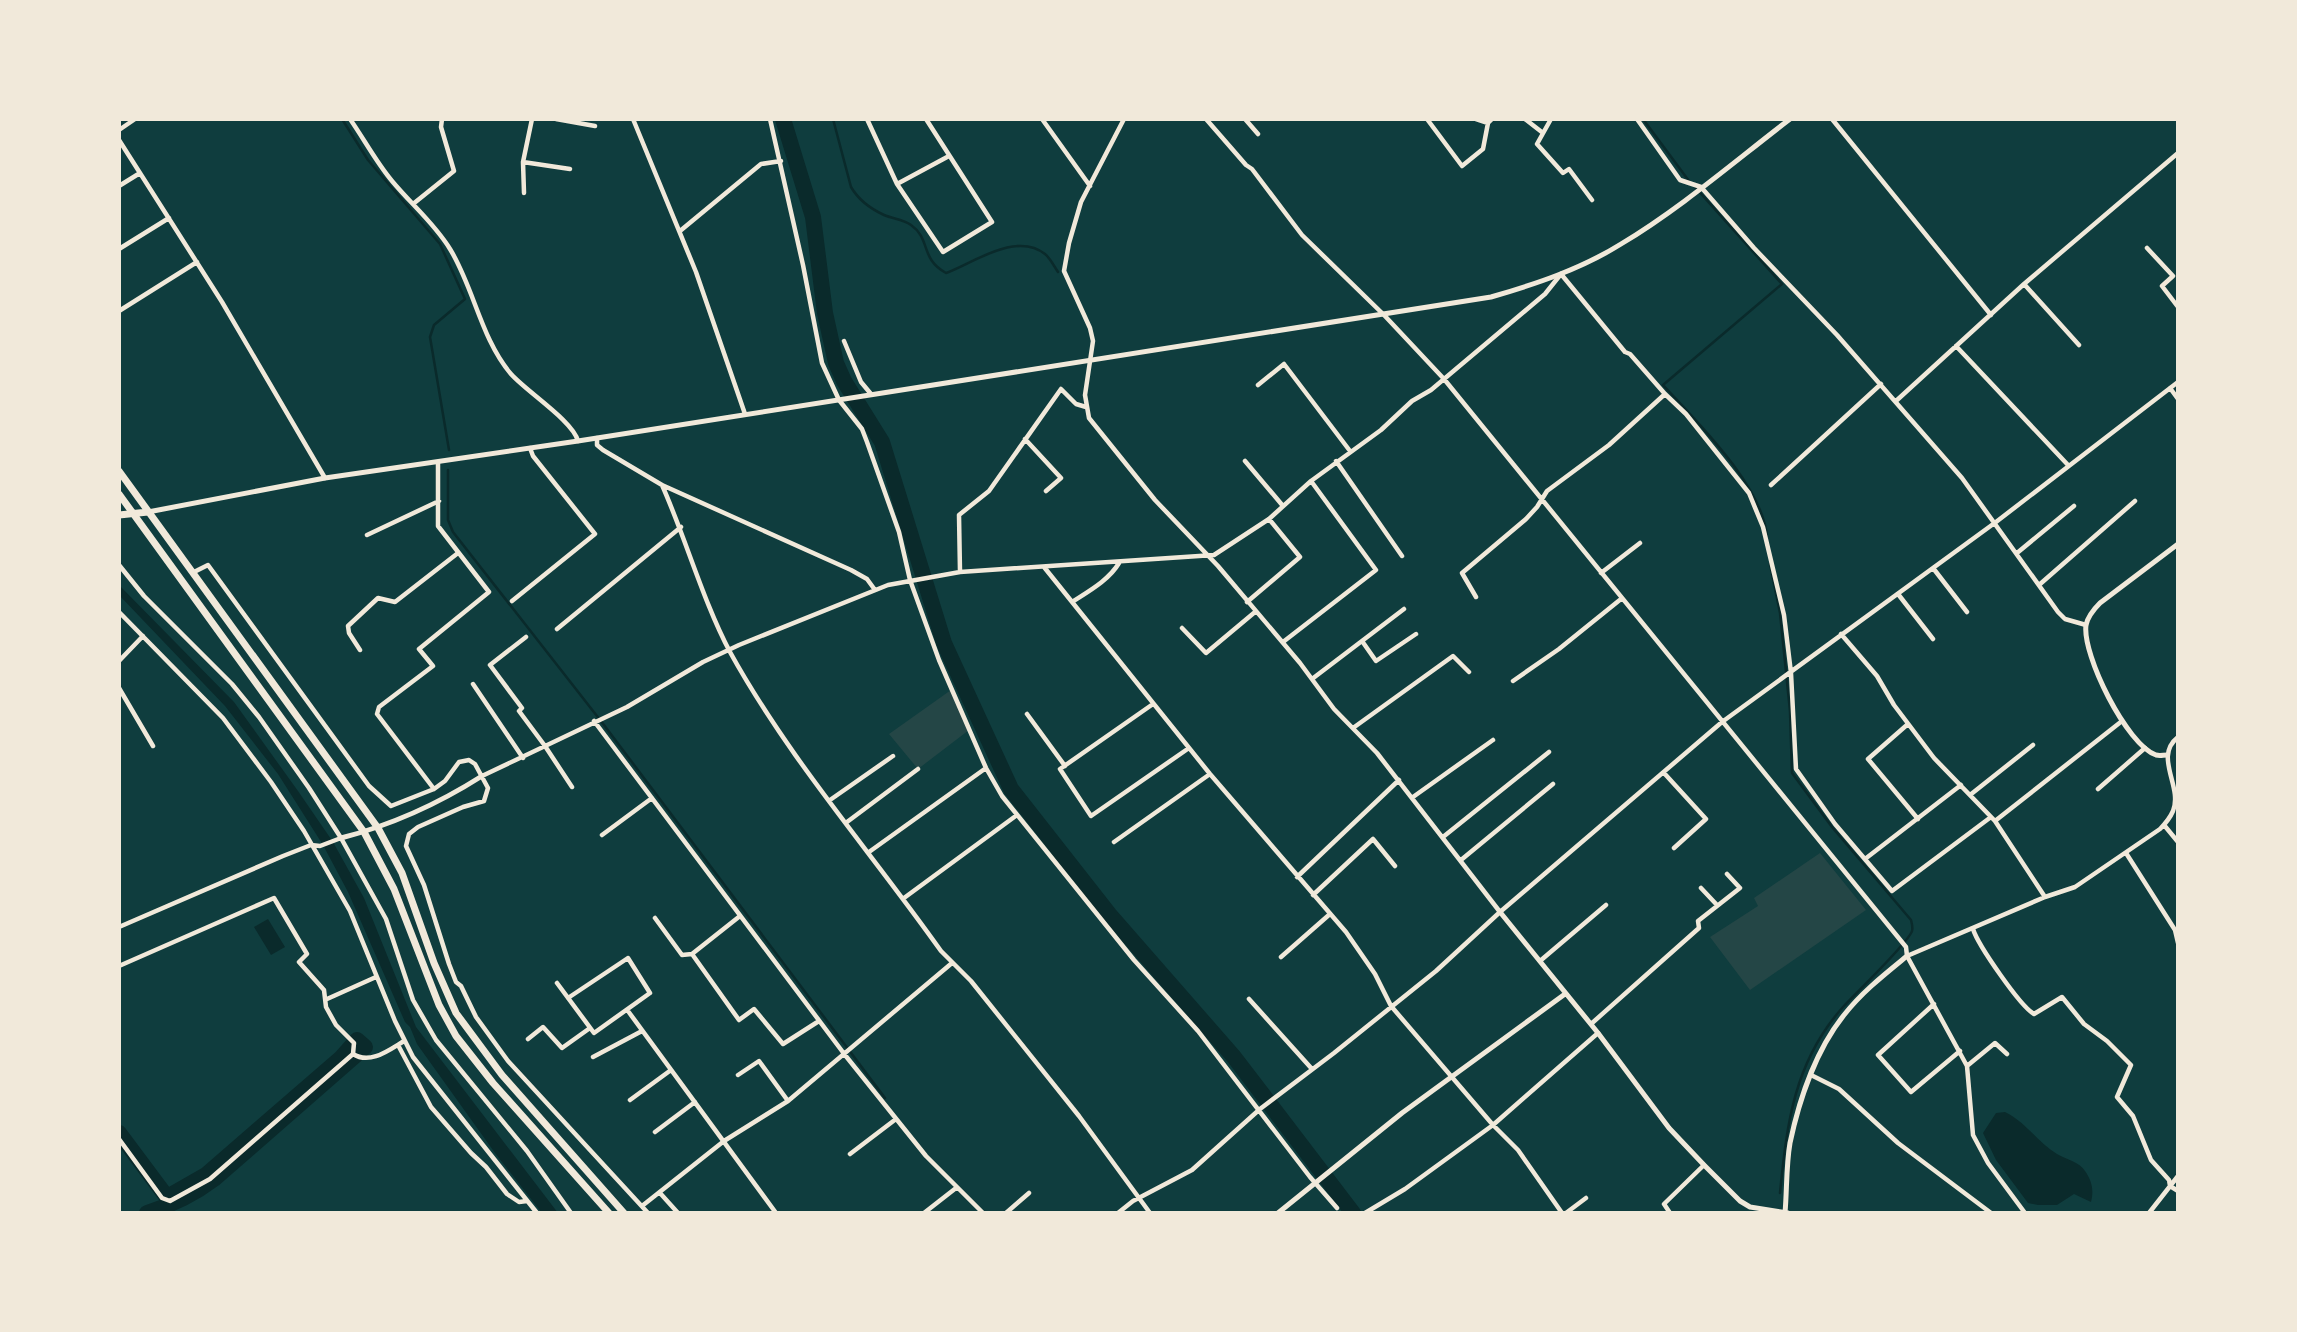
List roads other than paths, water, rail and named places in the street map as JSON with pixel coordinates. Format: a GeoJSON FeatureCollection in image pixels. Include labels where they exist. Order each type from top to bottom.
{"type":"FeatureCollection","features":[{"type":"Feature","properties":{"kind":"main road"},"geometry":{"type":"LineString","coordinates":[[119,471],[378,828],[402,873],[434,963],[461,1022],[502,1074],[624,1213]]}},
{"type":"Feature","properties":{"kind":"main road"},"geometry":{"type":"LineString","coordinates":[[119,494],[364,832],[394,889],[439,1005],[456,1036],[493,1083],[609,1213]]}},
{"type":"Feature","properties":{"kind":"main road"},"geometry":{"type":"LineString","coordinates":[[119,515],[148,512]]}},
{"type":"Feature","properties":{"kind":"street"},"geometry":{"type":"LineString","coordinates":[[119,130],[135,119]]}},
{"type":"Feature","properties":{"kind":"street"},"geometry":{"type":"LineString","coordinates":[[350,119],[390,178],[440,233],[452,252],[496,352],[509,371],[528,392],[561,417],[576,434],[578,441]]}},
{"type":"Feature","properties":{"kind":"street"},"geometry":{"type":"LineString","coordinates":[[412,205],[454,171],[441,127],[442,119]]}},
{"type":"Feature","properties":{"kind":"street"},"geometry":{"type":"LineString","coordinates":[[524,193],[523,162],[532,119]]}},
{"type":"Feature","properties":{"kind":"street"},"geometry":{"type":"LineString","coordinates":[[556,119],[595,126]]}},
{"type":"Feature","properties":{"kind":"street"},"geometry":{"type":"LineString","coordinates":[[633,119],[680,231],[745,414]]}},
{"type":"Feature","properties":{"kind":"street"},"geometry":{"type":"LineString","coordinates":[[770,119],[781,161],[819,353],[841,400],[862,429],[899,532],[943,670],[986,768],[1017,815],[1135,960],[1198,1031],[1338,1208]]}},
{"type":"Feature","properties":{"kind":"street"},"geometry":{"type":"LineString","coordinates":[[867,119],[897,184],[943,252],[992,222],[926,119]]}},
{"type":"Feature","properties":{"kind":"street"},"geometry":{"type":"LineString","coordinates":[[1042,119],[1090,186]]}},
{"type":"Feature","properties":{"kind":"street"},"geometry":{"type":"LineString","coordinates":[[1124,119],[1081,202],[1064,271],[1090,328],[1093,341],[1087,373],[1086,407],[1089,418],[1135,477],[1208,555],[1283,642],[1334,709],[1413,797],[1669,1128],[1703,1166],[1750,1207],[1786,1213],[1790,1145],[1798,1111],[1828,1039],[1844,1014],[1881,977],[1907,956],[2074,887],[2164,825],[2173,812],[2175,803],[2175,786],[2167,755],[2171,743],[2178,737]]}},
{"type":"Feature","properties":{"kind":"street"},"geometry":{"type":"LineString","coordinates":[[1206,119],[1252,169],[1302,235],[1384,315],[1444,379],[1906,947],[1907,956],[1967,1066],[1973,1135],[1988,1163],[2025,1213]]}},
{"type":"Feature","properties":{"kind":"street"},"geometry":{"type":"LineString","coordinates":[[1245,119],[1258,134]]}},
{"type":"Feature","properties":{"kind":"street"},"geometry":{"type":"LineString","coordinates":[[1427,119],[1462,166],[1483,149],[1490,121],[1476,119]]}},
{"type":"Feature","properties":{"kind":"street"},"geometry":{"type":"LineString","coordinates":[[1525,119],[1542,133]]}},
{"type":"Feature","properties":{"kind":"street"},"geometry":{"type":"LineString","coordinates":[[1551,119],[1536,144],[1563,173],[1569,169],[1592,200]]}},
{"type":"Feature","properties":{"kind":"street"},"geometry":{"type":"LineString","coordinates":[[1637,119],[1680,180],[1701,187],[1881,384],[1962,478],[2065,619],[2086,625]]}},
{"type":"Feature","properties":{"kind":"street"},"geometry":{"type":"LineString","coordinates":[[148,512],[325,478],[578,441],[1491,297],[1561,274],[1620,245],[1790,119]]}},
{"type":"Feature","properties":{"kind":"street"},"geometry":{"type":"LineString","coordinates":[[1832,119],[1991,315]]}},
{"type":"Feature","properties":{"kind":"street"},"geometry":{"type":"LineString","coordinates":[[119,140],[197,262],[325,478]]}},
{"type":"Feature","properties":{"kind":"street"},"geometry":{"type":"LineString","coordinates":[[1896,401],[2024,284],[2178,153]]}},
{"type":"Feature","properties":{"kind":"street"},"geometry":{"type":"LineString","coordinates":[[897,184],[950,156]]}},
{"type":"Feature","properties":{"kind":"street"},"geometry":{"type":"LineString","coordinates":[[680,231],[761,164],[781,161]]}},
{"type":"Feature","properties":{"kind":"street"},"geometry":{"type":"LineString","coordinates":[[523,162],[570,169]]}},
{"type":"Feature","properties":{"kind":"street"},"geometry":{"type":"LineString","coordinates":[[119,186],[140,173]]}},
{"type":"Feature","properties":{"kind":"street"},"geometry":{"type":"LineString","coordinates":[[119,248],[169,218]]}},
{"type":"Feature","properties":{"kind":"street"},"geometry":{"type":"LineString","coordinates":[[2147,248],[2173,276],[2162,286],[2178,307]]}},
{"type":"Feature","properties":{"kind":"street"},"geometry":{"type":"LineString","coordinates":[[119,311],[197,262]]}},
{"type":"Feature","properties":{"kind":"street"},"geometry":{"type":"LineString","coordinates":[[119,927],[311,845],[320,846],[378,828],[434,804],[482,776],[626,707],[703,662],[875,590],[912,579],[960,572],[1214,555],[1269,519],[1336,461],[1381,430],[1405,407],[1444,379],[1545,294],[1561,274]]}},
{"type":"Feature","properties":{"kind":"street"},"geometry":{"type":"LineString","coordinates":[[1561,274],[1625,352],[1630,354],[1686,414],[1740,480],[1753,502],[1763,527],[1784,615],[1791,673],[1796,769],[1835,824],[1892,891],[1993,819],[2122,721]]}},
{"type":"Feature","properties":{"kind":"street"},"geometry":{"type":"LineString","coordinates":[[2024,284],[2079,345]]}},
{"type":"Feature","properties":{"kind":"street"},"geometry":{"type":"LineString","coordinates":[[844,341],[869,395]]}},
{"type":"Feature","properties":{"kind":"street"},"geometry":{"type":"LineString","coordinates":[[1956,346],[2068,465]]}},
{"type":"Feature","properties":{"kind":"street"},"geometry":{"type":"LineString","coordinates":[[1258,386],[1284,365],[1350,451]]}},
{"type":"Feature","properties":{"kind":"street"},"geometry":{"type":"LineString","coordinates":[[1118,1213],[1139,1198],[1192,1170],[1260,1109],[1436,971],[1500,912],[1722,722],[1996,522],[2178,382]]}},
{"type":"Feature","properties":{"kind":"street"},"geometry":{"type":"LineString","coordinates":[[1771,485],[1881,384]]}},
{"type":"Feature","properties":{"kind":"street"},"geometry":{"type":"LineString","coordinates":[[2170,388],[2178,399]]}},
{"type":"Feature","properties":{"kind":"street"},"geometry":{"type":"LineString","coordinates":[[960,572],[959,515],[989,491],[1061,389],[1076,404],[1086,407]]}},
{"type":"Feature","properties":{"kind":"street"},"geometry":{"type":"LineString","coordinates":[[1476,597],[1462,573],[1526,519],[1548,491],[1609,445],[1665,394]]}},
{"type":"Feature","properties":{"kind":"street"},"geometry":{"type":"LineString","coordinates":[[597,438],[597,445],[603,450],[662,485],[851,570],[867,579],[875,590]]}},
{"type":"Feature","properties":{"kind":"street"},"geometry":{"type":"LineString","coordinates":[[1025,439],[1061,478],[1046,491]]}},
{"type":"Feature","properties":{"kind":"street"},"geometry":{"type":"LineString","coordinates":[[512,601],[595,534],[533,456],[530,448]]}},
{"type":"Feature","properties":{"kind":"street"},"geometry":{"type":"LineString","coordinates":[[1245,461],[1283,506]]}},
{"type":"Feature","properties":{"kind":"street"},"geometry":{"type":"LineString","coordinates":[[1336,461],[1402,556]]}},
{"type":"Feature","properties":{"kind":"street"},"geometry":{"type":"LineString","coordinates":[[434,789],[377,714],[379,707],[433,666],[419,649],[489,592],[438,526],[438,462]]}},
{"type":"Feature","properties":{"kind":"street"},"geometry":{"type":"LineString","coordinates":[[1283,642],[1376,570],[1311,481]]}},
{"type":"Feature","properties":{"kind":"street"},"geometry":{"type":"LineString","coordinates":[[662,485],[730,651],[785,738],[952,963],[971,981],[1079,1115],[1150,1213]]}},
{"type":"Feature","properties":{"kind":"street"},"geometry":{"type":"LineString","coordinates":[[367,535],[439,501]]}},
{"type":"Feature","properties":{"kind":"street"},"geometry":{"type":"LineString","coordinates":[[2039,585],[2134,501]]}},
{"type":"Feature","properties":{"kind":"street"},"geometry":{"type":"LineString","coordinates":[[2017,553],[2074,506]]}},
{"type":"Feature","properties":{"kind":"street"},"geometry":{"type":"LineString","coordinates":[[1247,602],[1300,557],[1269,519]]}},
{"type":"Feature","properties":{"kind":"street"},"geometry":{"type":"LineString","coordinates":[[557,629],[681,527]]}},
{"type":"Feature","properties":{"kind":"street"},"geometry":{"type":"LineString","coordinates":[[1601,573],[1640,543]]}},
{"type":"Feature","properties":{"kind":"street"},"geometry":{"type":"LineString","coordinates":[[2167,755],[2156,755],[2122,721],[2103,688],[2088,647],[2086,625],[2093,610],[2100,603],[2178,544]]}},
{"type":"Feature","properties":{"kind":"street"},"geometry":{"type":"LineString","coordinates":[[359,650],[349,634],[348,625],[378,598],[395,602],[458,553]]}},
{"type":"Feature","properties":{"kind":"street"},"geometry":{"type":"LineString","coordinates":[[1072,602],[1095,587],[1119,562]]}},
{"type":"Feature","properties":{"kind":"street"},"geometry":{"type":"LineString","coordinates":[[119,565],[144,596],[232,684],[259,717],[386,919],[413,1000],[425,1023],[527,1151],[571,1213]]}},
{"type":"Feature","properties":{"kind":"street"},"geometry":{"type":"LineString","coordinates":[[194,572],[208,565],[376,795],[391,806],[434,789],[445,781],[464,759],[475,764],[489,793],[484,801],[463,807],[418,827],[409,834],[406,846],[424,885],[449,964],[476,1017],[508,1061],[648,1213]]}},
{"type":"Feature","properties":{"kind":"street"},"geometry":{"type":"LineString","coordinates":[[1043,567],[1210,774],[1330,914],[1375,974],[1391,1006],[1493,1125],[1518,1150],[1564,1213],[1586,1198]]}},
{"type":"Feature","properties":{"kind":"street"},"geometry":{"type":"LineString","coordinates":[[1933,568],[1967,612]]}},
{"type":"Feature","properties":{"kind":"street"},"geometry":{"type":"LineString","coordinates":[[1898,594],[1933,639]]}},
{"type":"Feature","properties":{"kind":"street"},"geometry":{"type":"LineString","coordinates":[[1513,681],[1559,649],[1622,598]]}},
{"type":"Feature","properties":{"kind":"street"},"geometry":{"type":"LineString","coordinates":[[1311,679],[1404,609]]}},
{"type":"Feature","properties":{"kind":"street"},"geometry":{"type":"LineString","coordinates":[[119,612],[229,725],[271,782],[304,831],[358,927],[404,1041],[427,1076],[537,1213]]}},
{"type":"Feature","properties":{"kind":"street"},"geometry":{"type":"LineString","coordinates":[[1182,628],[1206,653],[1255,612]]}},
{"type":"Feature","properties":{"kind":"street"},"geometry":{"type":"LineString","coordinates":[[1362,641],[1376,662],[1416,634]]}},
{"type":"Feature","properties":{"kind":"street"},"geometry":{"type":"LineString","coordinates":[[1841,634],[1877,676],[1934,758],[1993,819],[2045,897]]}},
{"type":"Feature","properties":{"kind":"street"},"geometry":{"type":"LineString","coordinates":[[119,661],[143,636]]}},
{"type":"Feature","properties":{"kind":"street"},"geometry":{"type":"LineString","coordinates":[[526,637],[489,665],[522,708],[519,711],[572,787]]}},
{"type":"Feature","properties":{"kind":"street"},"geometry":{"type":"LineString","coordinates":[[1353,728],[1453,656],[1469,672]]}},
{"type":"Feature","properties":{"kind":"street"},"geometry":{"type":"LineString","coordinates":[[473,684],[523,758]]}},
{"type":"Feature","properties":{"kind":"street"},"geometry":{"type":"LineString","coordinates":[[119,688],[153,746]]}},
{"type":"Feature","properties":{"kind":"street"},"geometry":{"type":"LineString","coordinates":[[1153,704],[1060,769],[1091,816],[1189,748]]}},
{"type":"Feature","properties":{"kind":"street"},"geometry":{"type":"LineString","coordinates":[[1027,714],[1065,766]]}},
{"type":"Feature","properties":{"kind":"street"},"geometry":{"type":"LineString","coordinates":[[594,721],[845,1055],[926,1156],[983,1213]]}},
{"type":"Feature","properties":{"kind":"street"},"geometry":{"type":"LineString","coordinates":[[1908,724],[1868,759],[1918,819]]}},
{"type":"Feature","properties":{"kind":"street"},"geometry":{"type":"LineString","coordinates":[[1413,797],[1493,740]]}},
{"type":"Feature","properties":{"kind":"street"},"geometry":{"type":"LineString","coordinates":[[1970,795],[2033,745]]}},
{"type":"Feature","properties":{"kind":"street"},"geometry":{"type":"LineString","coordinates":[[2098,789],[2146,747]]}},
{"type":"Feature","properties":{"kind":"street"},"geometry":{"type":"LineString","coordinates":[[1443,837],[1549,752]]}},
{"type":"Feature","properties":{"kind":"street"},"geometry":{"type":"LineString","coordinates":[[830,800],[893,757]]}},
{"type":"Feature","properties":{"kind":"street"},"geometry":{"type":"LineString","coordinates":[[869,852],[986,768]]}},
{"type":"Feature","properties":{"kind":"street"},"geometry":{"type":"LineString","coordinates":[[847,822],[918,769]]}},
{"type":"Feature","properties":{"kind":"street"},"geometry":{"type":"LineString","coordinates":[[1664,773],[1706,819],[1674,848]]}},
{"type":"Feature","properties":{"kind":"street"},"geometry":{"type":"LineString","coordinates":[[1114,842],[1210,774]]}},
{"type":"Feature","properties":{"kind":"street"},"geometry":{"type":"LineString","coordinates":[[1297,877],[1399,780]]}},
{"type":"Feature","properties":{"kind":"street"},"geometry":{"type":"LineString","coordinates":[[1461,860],[1553,784]]}},
{"type":"Feature","properties":{"kind":"street"},"geometry":{"type":"LineString","coordinates":[[1865,859],[1961,785]]}},
{"type":"Feature","properties":{"kind":"street"},"geometry":{"type":"LineString","coordinates":[[602,835],[652,798]]}},
{"type":"Feature","properties":{"kind":"street"},"geometry":{"type":"LineString","coordinates":[[904,898],[1017,815]]}},
{"type":"Feature","properties":{"kind":"street"},"geometry":{"type":"LineString","coordinates":[[2164,825],[2178,842]]}},
{"type":"Feature","properties":{"kind":"street"},"geometry":{"type":"LineString","coordinates":[[1313,895],[1373,839],[1395,866]]}},
{"type":"Feature","properties":{"kind":"street"},"geometry":{"type":"LineString","coordinates":[[2126,853],[2177,930],[2178,943]]}},
{"type":"Feature","properties":{"kind":"street"},"geometry":{"type":"LineString","coordinates":[[1591,1024],[1699,928],[1698,921],[1740,888],[1727,874]]}},
{"type":"Feature","properties":{"kind":"street"},"geometry":{"type":"LineString","coordinates":[[1702,888],[1717,905]]}},
{"type":"Feature","properties":{"kind":"street"},"geometry":{"type":"LineString","coordinates":[[119,966],[274,898],[307,954],[299,962],[324,990],[327,1007],[336,1025],[355,1043],[353,1054],[210,1179],[170,1201],[162,1198],[119,1139]]}},
{"type":"Feature","properties":{"kind":"street"},"geometry":{"type":"LineString","coordinates":[[1540,961],[1606,905]]}},
{"type":"Feature","properties":{"kind":"street"},"geometry":{"type":"LineString","coordinates":[[1281,957],[1330,914]]}},
{"type":"Feature","properties":{"kind":"street"},"geometry":{"type":"LineString","coordinates":[[655,918],[682,955],[692,954],[740,916]]}},
{"type":"Feature","properties":{"kind":"street"},"geometry":{"type":"LineString","coordinates":[[1973,929],[2001,975],[2028,1011],[2034,1014],[2043,1011],[2062,997],[2084,1024],[2107,1041],[2131,1065],[2117,1097],[2133,1116],[2151,1160],[2169,1180],[2170,1186],[2178,1191]]}},
{"type":"Feature","properties":{"kind":"street"},"geometry":{"type":"LineString","coordinates":[[692,954],[739,1020],[754,1009],[783,1044],[819,1021]]}},
{"type":"Feature","properties":{"kind":"street"},"geometry":{"type":"LineString","coordinates":[[557,983],[568,998],[590,1028],[594,1033],[650,993],[628,958],[568,998]]}},
{"type":"Feature","properties":{"kind":"street"},"geometry":{"type":"LineString","coordinates":[[642,1206],[724,1141],[788,1101],[952,963]]}},
{"type":"Feature","properties":{"kind":"street"},"geometry":{"type":"LineString","coordinates":[[327,999],[376,977]]}},
{"type":"Feature","properties":{"kind":"street"},"geometry":{"type":"LineString","coordinates":[[1278,1213],[1451,1077],[1565,994]]}},
{"type":"Feature","properties":{"kind":"street"},"geometry":{"type":"LineString","coordinates":[[1249,999],[1312,1069]]}},
{"type":"Feature","properties":{"kind":"street"},"geometry":{"type":"LineString","coordinates":[[1934,1004],[1878,1055],[1911,1091],[1960,1051]]}},
{"type":"Feature","properties":{"kind":"street"},"geometry":{"type":"LineString","coordinates":[[628,1011],[776,1213]]}},
{"type":"Feature","properties":{"kind":"street"},"geometry":{"type":"LineString","coordinates":[[528,1039],[543,1027],[562,1048],[590,1028]]}},
{"type":"Feature","properties":{"kind":"street"},"geometry":{"type":"LineString","coordinates":[[593,1057],[642,1031]]}},
{"type":"Feature","properties":{"kind":"street"},"geometry":{"type":"LineString","coordinates":[[1366,1212],[1405,1189],[1493,1125],[1598,1033]]}},
{"type":"Feature","properties":{"kind":"street"},"geometry":{"type":"LineString","coordinates":[[353,1054],[358,1058],[371,1058],[404,1041]]}},
{"type":"Feature","properties":{"kind":"street"},"geometry":{"type":"LineString","coordinates":[[1967,1066],[1995,1043],[2007,1054]]}},
{"type":"Feature","properties":{"kind":"street"},"geometry":{"type":"LineString","coordinates":[[398,1045],[431,1107],[508,1194],[519,1202],[528,1201]]}},
{"type":"Feature","properties":{"kind":"street"},"geometry":{"type":"LineString","coordinates":[[738,1075],[759,1061],[788,1101]]}},
{"type":"Feature","properties":{"kind":"street"},"geometry":{"type":"LineString","coordinates":[[630,1100],[671,1070]]}},
{"type":"Feature","properties":{"kind":"street"},"geometry":{"type":"LineString","coordinates":[[1811,1075],[1839,1089],[1898,1143],[1991,1213]]}},
{"type":"Feature","properties":{"kind":"street"},"geometry":{"type":"LineString","coordinates":[[655,1132],[695,1102]]}},
{"type":"Feature","properties":{"kind":"street"},"geometry":{"type":"LineString","coordinates":[[850,1154],[896,1119]]}},
{"type":"Feature","properties":{"kind":"street"},"geometry":{"type":"LineString","coordinates":[[1670,1213],[1664,1204],[1703,1166]]}},
{"type":"Feature","properties":{"kind":"street"},"geometry":{"type":"LineString","coordinates":[[2148,1213],[2178,1176]]}},
{"type":"Feature","properties":{"kind":"street"},"geometry":{"type":"LineString","coordinates":[[924,1213],[956,1188]]}},
{"type":"Feature","properties":{"kind":"street"},"geometry":{"type":"LineString","coordinates":[[1006,1213],[1030,1192]]}},
{"type":"Feature","properties":{"kind":"street"},"geometry":{"type":"LineString","coordinates":[[660,1193],[678,1213]]}},
{"type":"Feature","properties":{"kind":"waterway"},"geometry":{"type":"LineString","coordinates":[[342,119],[368,160],[440,244],[465,299],[434,325],[430,337],[449,450]]}},
{"type":"Feature","properties":{"kind":"waterway"},"geometry":{"type":"LineString","coordinates":[[783,119],[813,217],[825,313],[836,363],[844,381],[882,442],[944,643],[1011,789],[1109,914],[1234,1057],[1353,1213]]}},
{"type":"Feature","properties":{"kind":"waterway"},"geometry":{"type":"LineString","coordinates":[[833,119],[851,187],[861,200],[874,210],[908,223],[917,231],[932,262],[946,273],[995,251],[1022,246],[1045,254],[1058,272]]}},
{"type":"Feature","properties":{"kind":"waterway"},"geometry":{"type":"LineString","coordinates":[[1643,119],[1689,181]]}},
{"type":"Feature","properties":{"kind":"waterway"},"geometry":{"type":"LineString","coordinates":[[1694,186],[1782,284],[1663,385],[1710,436],[1741,476],[1763,517],[1767,537]]}},
{"type":"Feature","properties":{"kind":"waterway"},"geometry":{"type":"LineString","coordinates":[[448,470],[448,520],[453,532],[604,725],[885,1098]]}},
{"type":"Feature","properties":{"kind":"waterway"},"geometry":{"type":"LineString","coordinates":[[1770,564],[1780,613],[1790,711],[1792,773],[1832,827],[1911,920],[1912,927],[1902,946],[1843,1007],[1813,1049],[1803,1072],[1790,1118],[1780,1193]]}},
{"type":"Feature","properties":{"kind":"waterway"},"geometry":{"type":"LineString","coordinates":[[119,1133],[166,1196],[171,1195],[206,1175],[341,1058],[357,1040],[365,1047],[214,1179],[182,1199],[147,1213]]}}]}
